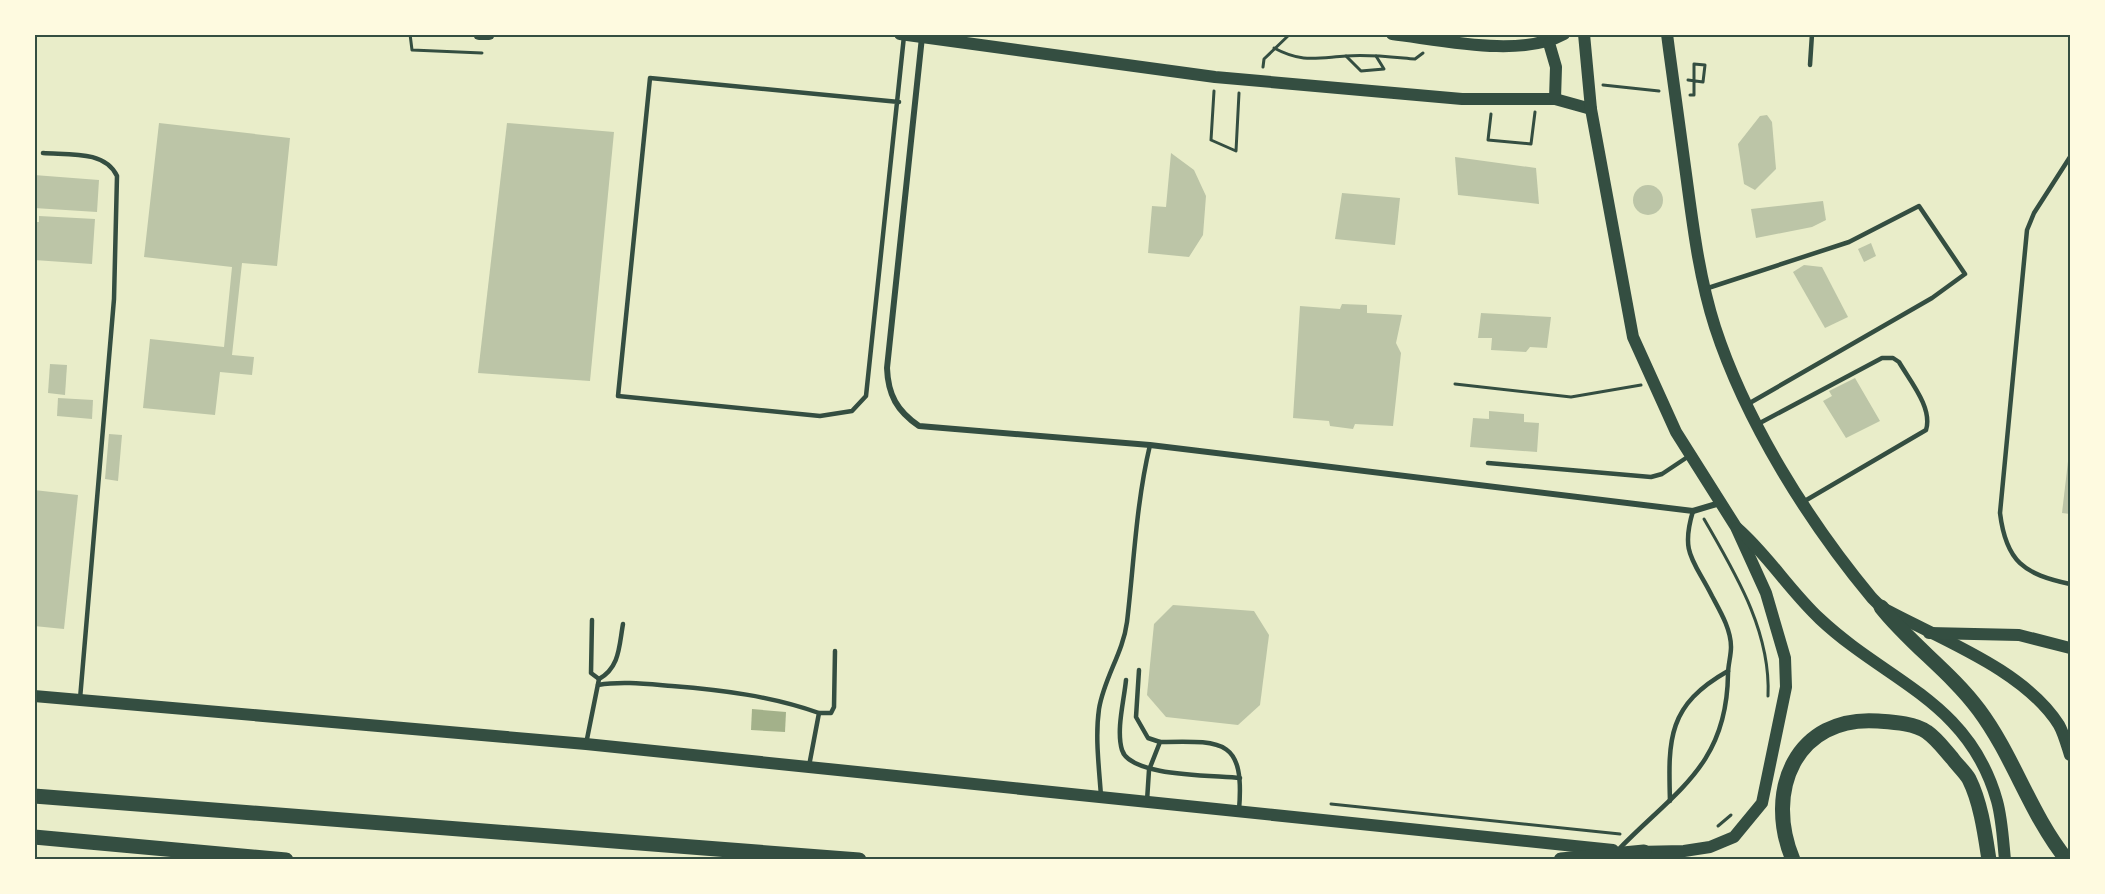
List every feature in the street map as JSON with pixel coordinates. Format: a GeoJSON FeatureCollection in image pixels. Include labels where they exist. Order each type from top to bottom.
{"type":"FeatureCollection","features":[{"type":"Feature","properties":{"kind":"highway"},"geometry":{"type":"LineString","coordinates":[[1881,607],[1979,709],[2040,820],[2067,860]]}},
{"type":"Feature","properties":{"kind":"highway"},"geometry":{"type":"LineString","coordinates":[[1793,860],[1782,818],[1783,791],[1792,765],[1807,742],[1829,728],[1856,719],[1892,722],[1924,730],[1936,740],[1969,779],[1983,824],[1989,860]]}},
{"type":"Feature","properties":{"kind":"highway"},"geometry":{"type":"LineString","coordinates":[[34,796],[859,860]]}},
{"type":"Feature","properties":{"kind":"highway"},"geometry":{"type":"LineString","coordinates":[[34,837],[286,860]]}},
{"type":"Feature","properties":{"kind":"highway"},"geometry":{"type":"LineString","coordinates":[[1561,860],[1644,852]]}},
{"type":"Feature","properties":{"kind":"main road"},"geometry":{"type":"LineString","coordinates":[[479,34],[489,34]]}},
{"type":"Feature","properties":{"kind":"main road"},"geometry":{"type":"LineString","coordinates":[[900,34],[1215,77],[1492,100],[1554,99],[1591,109]]}},
{"type":"Feature","properties":{"kind":"main road"},"geometry":{"type":"LineString","coordinates":[[1392,34],[1508,46],[1549,43],[1564,34]]}},
{"type":"Feature","properties":{"kind":"main road"},"geometry":{"type":"LineString","coordinates":[[34,696],[586,744],[1239,810],[1488,839],[1617,850],[1684,851],[1710,847],[1734,837],[1762,804],[1786,687],[1785,658],[1766,593],[1736,527],[1690,456],[1638,352],[1628,319],[1591,109],[1584,34]]}},
{"type":"Feature","properties":{"kind":"main road"},"geometry":{"type":"LineString","coordinates":[[1666,34],[1695,241],[1704,289],[1715,327],[1758,424],[1803,502],[1840,559],[1881,607],[1994,667],[2028,692],[2059,726],[2070,755]]}},
{"type":"Feature","properties":{"kind":"main road"},"geometry":{"type":"LineString","coordinates":[[1549,43],[1556,67],[1554,99]]}},
{"type":"Feature","properties":{"kind":"main road"},"geometry":{"type":"LineString","coordinates":[[1736,527],[1759,547],[1819,618],[1841,637],[1938,706],[1961,729],[1987,772],[1998,802],[2005,860]]}},
{"type":"Feature","properties":{"kind":"main road"},"geometry":{"type":"LineString","coordinates":[[1927,633],[2019,635],[2070,648]]}},
{"type":"Feature","properties":{"kind":"main road"},"geometry":{"type":"LineString","coordinates":[[2067,860],[2070,854]]}},
{"type":"Feature","properties":{"kind":"street"},"geometry":{"type":"LineString","coordinates":[[922,37],[887,368],[887,385],[892,399],[903,415],[919,426],[1149,445],[1696,510],[1720,503]]}},
{"type":"Feature","properties":{"kind":"lane"},"geometry":{"type":"LineString","coordinates":[[1810,65],[1812,34]]}},
{"type":"Feature","properties":{"kind":"lane"},"geometry":{"type":"LineString","coordinates":[[899,102],[650,78],[618,396],[820,416],[852,411],[866,396],[899,102],[905,35]]}},
{"type":"Feature","properties":{"kind":"lane"},"geometry":{"type":"LineString","coordinates":[[43,153],[95,157],[113,166],[117,176],[114,299],[81,699]]}},
{"type":"Feature","properties":{"kind":"lane"},"geometry":{"type":"LineString","coordinates":[[2070,157],[2034,213],[2027,230],[2000,513],[2003,536],[2011,556],[2027,569],[2049,579],[2070,584]]}},
{"type":"Feature","properties":{"kind":"lane"},"geometry":{"type":"LineString","coordinates":[[1704,289],[1849,242],[1918,206],[1965,274],[1932,298],[1748,404]]}},
{"type":"Feature","properties":{"kind":"lane"},"geometry":{"type":"LineString","coordinates":[[1758,424],[1882,358],[1893,358],[1899,362],[1927,411],[1929,422],[1926,430],[1803,502]]}},
{"type":"Feature","properties":{"kind":"lane"},"geometry":{"type":"LineString","coordinates":[[1101,796],[1098,755],[1099,709],[1106,683],[1120,656],[1127,624],[1139,494],[1149,445]]}},
{"type":"Feature","properties":{"kind":"lane"},"geometry":{"type":"LineString","coordinates":[[1488,464],[1651,477],[1662,474],[1690,456]]}},
{"type":"Feature","properties":{"kind":"lane"},"geometry":{"type":"LineString","coordinates":[[1617,850],[1670,801],[1700,769],[1719,733],[1728,700],[1731,646],[1727,626],[1689,553],[1686,534],[1696,510]]}},
{"type":"Feature","properties":{"kind":"lane"},"geometry":{"type":"LineString","coordinates":[[592,620],[591,674],[598,682],[729,691],[792,704],[819,713],[831,713],[834,707],[835,651]]}},
{"type":"Feature","properties":{"kind":"lane"},"geometry":{"type":"LineString","coordinates":[[586,744],[598,682],[609,673],[617,661],[623,624]]}},
{"type":"Feature","properties":{"kind":"lane"},"geometry":{"type":"LineString","coordinates":[[1139,670],[1136,717],[1148,738],[1160,742],[1221,745],[1234,755],[1240,769],[1239,810]]}},
{"type":"Feature","properties":{"kind":"lane"},"geometry":{"type":"LineString","coordinates":[[1670,801],[1670,741],[1678,716],[1704,685],[1728,670]]}},
{"type":"Feature","properties":{"kind":"lane"},"geometry":{"type":"LineString","coordinates":[[1126,680],[1122,749],[1128,760],[1149,770],[1240,778]]}},
{"type":"Feature","properties":{"kind":"lane"},"geometry":{"type":"LineString","coordinates":[[809,766],[819,713]]}},
{"type":"Feature","properties":{"kind":"lane"},"geometry":{"type":"LineString","coordinates":[[1147,801],[1149,770],[1160,742]]}},
{"type":"Feature","properties":{"kind":"path"},"geometry":{"type":"LineString","coordinates":[[410,34],[412,50],[482,53]]}},
{"type":"Feature","properties":{"kind":"path"},"geometry":{"type":"LineString","coordinates":[[1262,80],[1264,59],[1290,34]]}},
{"type":"Feature","properties":{"kind":"path"},"geometry":{"type":"LineString","coordinates":[[1274,48],[1290,57],[1316,60],[1346,56],[1415,59],[1425,52]]}},
{"type":"Feature","properties":{"kind":"path"},"geometry":{"type":"LineString","coordinates":[[1346,56],[1361,71],[1384,69],[1376,56]]}},
{"type":"Feature","properties":{"kind":"path"},"geometry":{"type":"LineString","coordinates":[[1683,94],[1694,95],[1694,64],[1704,65],[1703,82]]}},
{"type":"Feature","properties":{"kind":"path"},"geometry":{"type":"LineString","coordinates":[[1215,77],[1211,140],[1236,150],[1240,79]]}},
{"type":"Feature","properties":{"kind":"path"},"geometry":{"type":"LineString","coordinates":[[1594,84],[1661,92]]}},
{"type":"Feature","properties":{"kind":"path"},"geometry":{"type":"LineString","coordinates":[[1492,100],[1488,140],[1531,144]]}},
{"type":"Feature","properties":{"kind":"path"},"geometry":{"type":"LineString","coordinates":[[1455,384],[1570,397],[1652,383]]}},
{"type":"Feature","properties":{"kind":"path"},"geometry":{"type":"LineString","coordinates":[[1696,510],[1745,593],[1765,653],[1767,698]]}},
{"type":"Feature","properties":{"kind":"path"},"geometry":{"type":"LineString","coordinates":[[1322,804],[1632,835]]}},
{"type":"Feature","properties":{"kind":"path"},"geometry":{"type":"LineString","coordinates":[[1715,828],[1738,807]]}},
{"type":"Feature","properties":{"kind":"shaded area"},"geometry":{"type":"Polygon","coordinates":[[[752,709],[786,712],[785,732],[751,730],[752,709]]]}},
{"type":"Feature","properties":{"kind":"building"},"geometry":{"type":"Polygon","coordinates":[[[1767,115],[1772,122],[1776,169],[1755,190],[1744,184],[1738,144],[1760,116],[1767,115]]]}},
{"type":"Feature","properties":{"kind":"building"},"geometry":{"type":"Polygon","coordinates":[[[159,123],[290,138],[277,266],[242,263],[232,355],[254,357],[252,375],[220,372],[215,415],[143,408],[150,339],[224,347],[232,267],[144,257],[159,123]]]}},
{"type":"Feature","properties":{"kind":"building"},"geometry":{"type":"Polygon","coordinates":[[[507,123],[614,132],[590,381],[478,373],[507,123]]]}},
{"type":"Feature","properties":{"kind":"building"},"geometry":{"type":"Polygon","coordinates":[[[1171,153],[1194,170],[1206,196],[1203,235],[1189,257],[1148,253],[1152,206],[1166,207],[1171,153]]]}},
{"type":"Feature","properties":{"kind":"building"},"geometry":{"type":"Polygon","coordinates":[[[1455,157],[1536,168],[1539,204],[1458,195],[1455,157]]]}},
{"type":"Feature","properties":{"kind":"building"},"geometry":{"type":"Polygon","coordinates":[[[34,175],[99,180],[97,212],[34,208],[34,175]]]}},
{"type":"Feature","properties":{"kind":"building"},"geometry":{"type":"Polygon","coordinates":[[[1648,185],[1658,190],[1663,200],[1658,210],[1648,215],[1638,210],[1633,200],[1638,190],[1648,185]]]}},
{"type":"Feature","properties":{"kind":"building"},"geometry":{"type":"Polygon","coordinates":[[[1342,193],[1400,198],[1395,245],[1335,239],[1342,193]]]}},
{"type":"Feature","properties":{"kind":"building"},"geometry":{"type":"Polygon","coordinates":[[[1823,201],[1826,220],[1812,227],[1756,238],[1751,209],[1823,201]]]}},
{"type":"Feature","properties":{"kind":"building"},"geometry":{"type":"Polygon","coordinates":[[[39,216],[95,219],[92,264],[34,260],[34,222],[39,222],[39,216]]]}},
{"type":"Feature","properties":{"kind":"building"},"geometry":{"type":"Polygon","coordinates":[[[1871,243],[1876,256],[1864,262],[1858,249],[1871,243]]]}},
{"type":"Feature","properties":{"kind":"building"},"geometry":{"type":"Polygon","coordinates":[[[1804,265],[1822,267],[1848,317],[1825,328],[1793,272],[1804,265]]]}},
{"type":"Feature","properties":{"kind":"building"},"geometry":{"type":"Polygon","coordinates":[[[1342,304],[1367,305],[1367,313],[1402,315],[1396,343],[1401,353],[1393,426],[1355,424],[1353,429],[1330,426],[1329,421],[1293,418],[1300,306],[1340,309],[1342,304]]]}},
{"type":"Feature","properties":{"kind":"building"},"geometry":{"type":"Polygon","coordinates":[[[1481,313],[1551,317],[1547,348],[1530,347],[1526,352],[1491,350],[1492,338],[1478,338],[1481,313]]]}},
{"type":"Feature","properties":{"kind":"building"},"geometry":{"type":"Polygon","coordinates":[[[50,364],[67,365],[65,395],[48,393],[50,364]]]}},
{"type":"Feature","properties":{"kind":"building"},"geometry":{"type":"Polygon","coordinates":[[[1855,378],[1880,421],[1846,438],[1823,401],[1832,396],[1829,391],[1855,378]]]}},
{"type":"Feature","properties":{"kind":"building"},"geometry":{"type":"Polygon","coordinates":[[[58,398],[93,400],[92,419],[57,416],[58,398]]]}},
{"type":"Feature","properties":{"kind":"building"},"geometry":{"type":"Polygon","coordinates":[[[1489,411],[1524,414],[1524,422],[1539,423],[1537,452],[1470,447],[1473,418],[1489,419],[1489,411]]]}},
{"type":"Feature","properties":{"kind":"building"},"geometry":{"type":"Polygon","coordinates":[[[109,434],[122,435],[118,481],[105,479],[109,434]]]}},
{"type":"Feature","properties":{"kind":"building"},"geometry":{"type":"Polygon","coordinates":[[[2070,453],[2070,514],[2062,513],[2070,453]]]}},
{"type":"Feature","properties":{"kind":"building"},"geometry":{"type":"Polygon","coordinates":[[[34,490],[78,495],[64,629],[34,626],[34,490]]]}},
{"type":"Feature","properties":{"kind":"building"},"geometry":{"type":"Polygon","coordinates":[[[1173,605],[1254,611],[1269,635],[1260,705],[1238,725],[1166,717],[1147,695],[1154,624],[1173,605]]]}}]}
